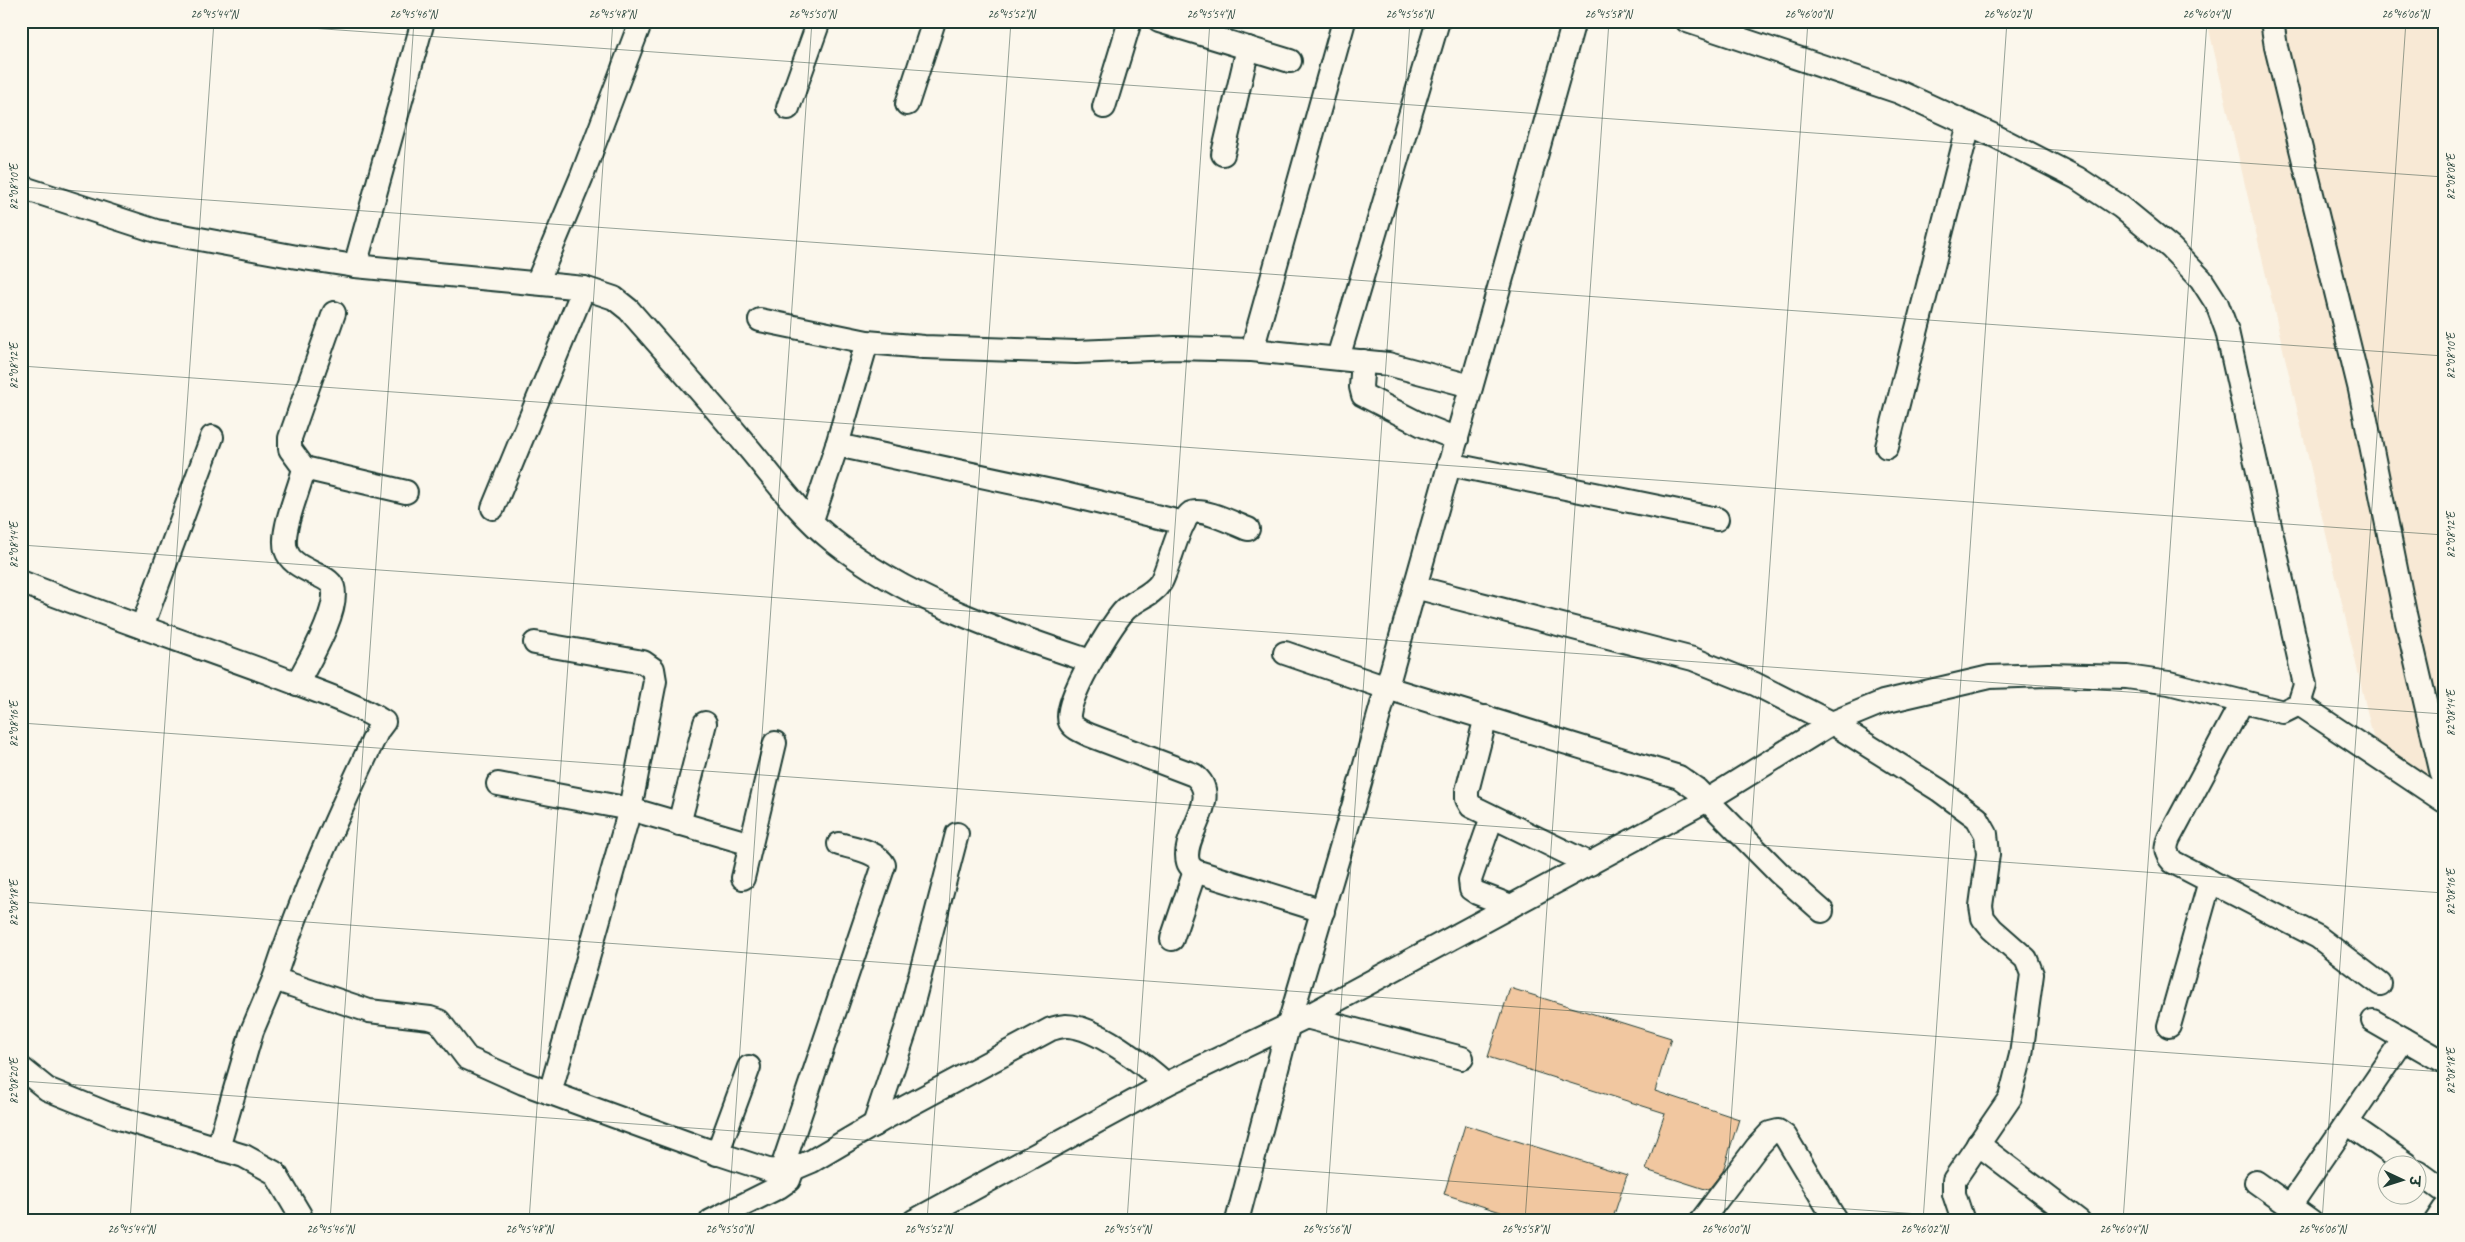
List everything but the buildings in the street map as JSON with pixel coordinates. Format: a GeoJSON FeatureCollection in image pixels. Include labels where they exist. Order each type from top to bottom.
{"type":"FeatureCollection","features":[{"type":"Feature","properties":{"kind":"street"},"geometry":{"type":"LineString","coordinates":[[354,266],[423,21]]}},
{"type":"Feature","properties":{"kind":"street"},"geometry":{"type":"LineString","coordinates":[[537,283],[582,176],[641,21]]}},
{"type":"Feature","properties":{"kind":"street"},"geometry":{"type":"LineString","coordinates":[[788,108],[819,21]]}},
{"type":"Feature","properties":{"kind":"street"},"geometry":{"type":"LineString","coordinates":[[907,104],[934,21]]}},
{"type":"Feature","properties":{"kind":"street"},"geometry":{"type":"LineString","coordinates":[[1104,107],[1130,21]]}},
{"type":"Feature","properties":{"kind":"street"},"geometry":{"type":"LineString","coordinates":[[1159,21],[1290,60]]}},
{"type":"Feature","properties":{"kind":"street"},"geometry":{"type":"LineString","coordinates":[[1252,350],[1344,21]]}},
{"type":"Feature","properties":{"kind":"street"},"geometry":{"type":"LineString","coordinates":[[1338,358],[1438,21]]}},
{"type":"Feature","properties":{"kind":"street"},"geometry":{"type":"LineString","coordinates":[[1237,1221],[1297,1022],[1322,911],[1387,688],[1574,21]]}},
{"type":"Feature","properties":{"kind":"street"},"geometry":{"type":"LineString","coordinates":[[914,1221],[1166,1084],[1297,1022],[1590,864],[1707,800],[1832,723],[1883,702],[1990,677],[2048,675],[2127,677],[2169,683],[2283,712],[2299,704],[2305,685],[2227,331],[2217,304],[2201,279],[2171,248],[2121,207],[2077,178],[1969,124],[1899,92],[1687,21]]}},
{"type":"Feature","properties":{"kind":"street"},"geometry":{"type":"LineString","coordinates":[[2272,21],[2278,57],[2360,390],[2406,614],[2444,783]]}},
{"type":"Feature","properties":{"kind":"street"},"geometry":{"type":"LineString","coordinates":[[1223,154],[1248,48]]}},
{"type":"Feature","properties":{"kind":"street"},"geometry":{"type":"LineString","coordinates":[[1887,447],[1969,124]]}},
{"type":"Feature","properties":{"kind":"street"},"geometry":{"type":"LineString","coordinates":[[21,186],[156,231],[354,266],[584,288],[614,298],[629,310],[786,493],[830,539],[868,567],[925,599],[978,623],[1090,661]]}},
{"type":"Feature","properties":{"kind":"street"},"geometry":{"type":"LineString","coordinates":[[492,508],[584,288]]}},
{"type":"Feature","properties":{"kind":"street"},"geometry":{"type":"LineString","coordinates":[[334,313],[290,438],[290,449],[304,468],[406,492]]}},
{"type":"Feature","properties":{"kind":"street"},"geometry":{"type":"LineString","coordinates":[[760,320],[867,342],[924,348],[1038,351],[1175,348],[1252,350],[1388,364],[1472,386]]}},
{"type":"Feature","properties":{"kind":"street"},"geometry":{"type":"LineString","coordinates":[[812,520],[837,445],[867,342]]}},
{"type":"Feature","properties":{"kind":"street"},"geometry":{"type":"LineString","coordinates":[[1363,361],[1361,387],[1363,395],[1422,426],[1457,439]]}},
{"type":"Feature","properties":{"kind":"street"},"geometry":{"type":"LineString","coordinates":[[142,627],[212,437]]}},
{"type":"Feature","properties":{"kind":"street"},"geometry":{"type":"LineString","coordinates":[[837,445],[1056,492],[1184,523]]}},
{"type":"Feature","properties":{"kind":"street"},"geometry":{"type":"LineString","coordinates":[[1450,464],[1717,520]]}},
{"type":"Feature","properties":{"kind":"street"},"geometry":{"type":"LineString","coordinates":[[297,684],[331,613],[334,597],[332,586],[327,580],[301,567],[290,558],[286,548],[286,534],[304,468]]}},
{"type":"Feature","properties":{"kind":"street"},"geometry":{"type":"LineString","coordinates":[[1248,529],[1198,511],[1190,514],[1184,523],[1161,581],[1154,590],[1123,611],[1090,661],[1069,711],[1069,721],[1074,727],[1194,774],[1202,780],[1205,791],[1203,805],[1187,854],[1188,864],[1196,871],[1322,911]]}},
{"type":"Feature","properties":{"kind":"street"},"geometry":{"type":"LineString","coordinates":[[21,582],[88,609],[297,684],[384,722],[378,730],[335,820],[293,920],[274,979],[252,1031],[218,1148]]}},
{"type":"Feature","properties":{"kind":"street"},"geometry":{"type":"LineString","coordinates":[[1415,587],[1693,659],[1755,684],[1832,723],[1939,790],[1977,818],[1986,834],[1988,854],[1981,906],[1983,918],[1992,930],[2026,959],[2032,974],[2016,1080],[2010,1098],[1954,1180],[1954,1194],[1963,1221]]}},
{"type":"Feature","properties":{"kind":"street"},"geometry":{"type":"LineString","coordinates":[[535,643],[624,657],[643,662],[653,669],[656,681],[630,809],[550,1093]]}},
{"type":"Feature","properties":{"kind":"street"},"geometry":{"type":"LineString","coordinates":[[1285,653],[1387,688],[1679,777],[1696,789],[1779,873],[1822,910]]}},
{"type":"Feature","properties":{"kind":"street"},"geometry":{"type":"LineString","coordinates":[[2242,702],[2165,847],[2167,855],[2173,862],[2318,938],[2380,984]]}},
{"type":"Feature","properties":{"kind":"street"},"geometry":{"type":"LineString","coordinates":[[2299,704],[2444,801]]}},
{"type":"Feature","properties":{"kind":"street"},"geometry":{"type":"LineString","coordinates":[[1486,717],[1467,791],[1467,800],[1472,806],[1492,817],[1590,864]]}},
{"type":"Feature","properties":{"kind":"street"},"geometry":{"type":"LineString","coordinates":[[679,824],[705,723]]}},
{"type":"Feature","properties":{"kind":"street"},"geometry":{"type":"LineString","coordinates":[[743,878],[775,743]]}},
{"type":"Feature","properties":{"kind":"street"},"geometry":{"type":"LineString","coordinates":[[498,784],[630,809],[751,844]]}},
{"type":"Feature","properties":{"kind":"street"},"geometry":{"type":"LineString","coordinates":[[1492,817],[1470,880],[1471,888],[1477,893],[1511,906]]}},
{"type":"Feature","properties":{"kind":"street"},"geometry":{"type":"LineString","coordinates":[[874,1125],[906,1029],[957,834]]}},
{"type":"Feature","properties":{"kind":"street"},"geometry":{"type":"LineString","coordinates":[[711,1221],[779,1187],[789,1180],[787,1170],[884,864],[881,858],[875,855],[839,844]]}},
{"type":"Feature","properties":{"kind":"street"},"geometry":{"type":"LineString","coordinates":[[1172,939],[1196,871]]}},
{"type":"Feature","properties":{"kind":"street"},"geometry":{"type":"LineString","coordinates":[[2169,1026],[2210,881]]}},
{"type":"Feature","properties":{"kind":"street"},"geometry":{"type":"LineString","coordinates":[[274,979],[369,1011],[430,1018],[439,1021],[467,1058],[550,1093],[717,1154],[768,1170],[787,1170],[812,1162],[874,1125],[1051,1029],[1066,1026],[1096,1036],[1144,1064],[1166,1084]]}},
{"type":"Feature","properties":{"kind":"street"},"geometry":{"type":"LineString","coordinates":[[2373,1021],[2444,1062]]}},
{"type":"Feature","properties":{"kind":"street"},"geometry":{"type":"LineString","coordinates":[[1297,1022],[1462,1058]]}},
{"type":"Feature","properties":{"kind":"street"},"geometry":{"type":"LineString","coordinates":[[2290,1206],[2404,1039]]}},
{"type":"Feature","properties":{"kind":"street"},"geometry":{"type":"LineString","coordinates":[[717,1154],[749,1067]]}},
{"type":"Feature","properties":{"kind":"street"},"geometry":{"type":"LineString","coordinates":[[21,1068],[47,1089],[98,1110],[244,1156],[275,1173],[300,1215],[300,1221]]}},
{"type":"Feature","properties":{"kind":"street"},"geometry":{"type":"LineString","coordinates":[[2347,1123],[2392,1154]]}},
{"type":"Feature","properties":{"kind":"street"},"geometry":{"type":"LineString","coordinates":[[1701,1221],[1758,1147],[1770,1133],[1778,1131],[1786,1136],[1836,1221]]}},
{"type":"Feature","properties":{"kind":"street"},"geometry":{"type":"LineString","coordinates":[[1978,1144],[2079,1221]]}},
{"type":"Feature","properties":{"kind":"street"},"geometry":{"type":"LineString","coordinates":[[2428,1179],[2444,1191]]}},
{"type":"Feature","properties":{"kind":"street"},"geometry":{"type":"LineString","coordinates":[[2256,1182],[2311,1221]]}},
{"type":"Feature","properties":{"kind":"street"},"geometry":{"type":"LineString","coordinates":[[2436,1221],[2444,1209]]}},
{"type":"Feature","properties":{"kind":"shaded area"},"geometry":{"type":"Polygon","coordinates":[[[2207,21],[2444,21],[2444,811],[2380,767],[2207,21]]]}}]}
